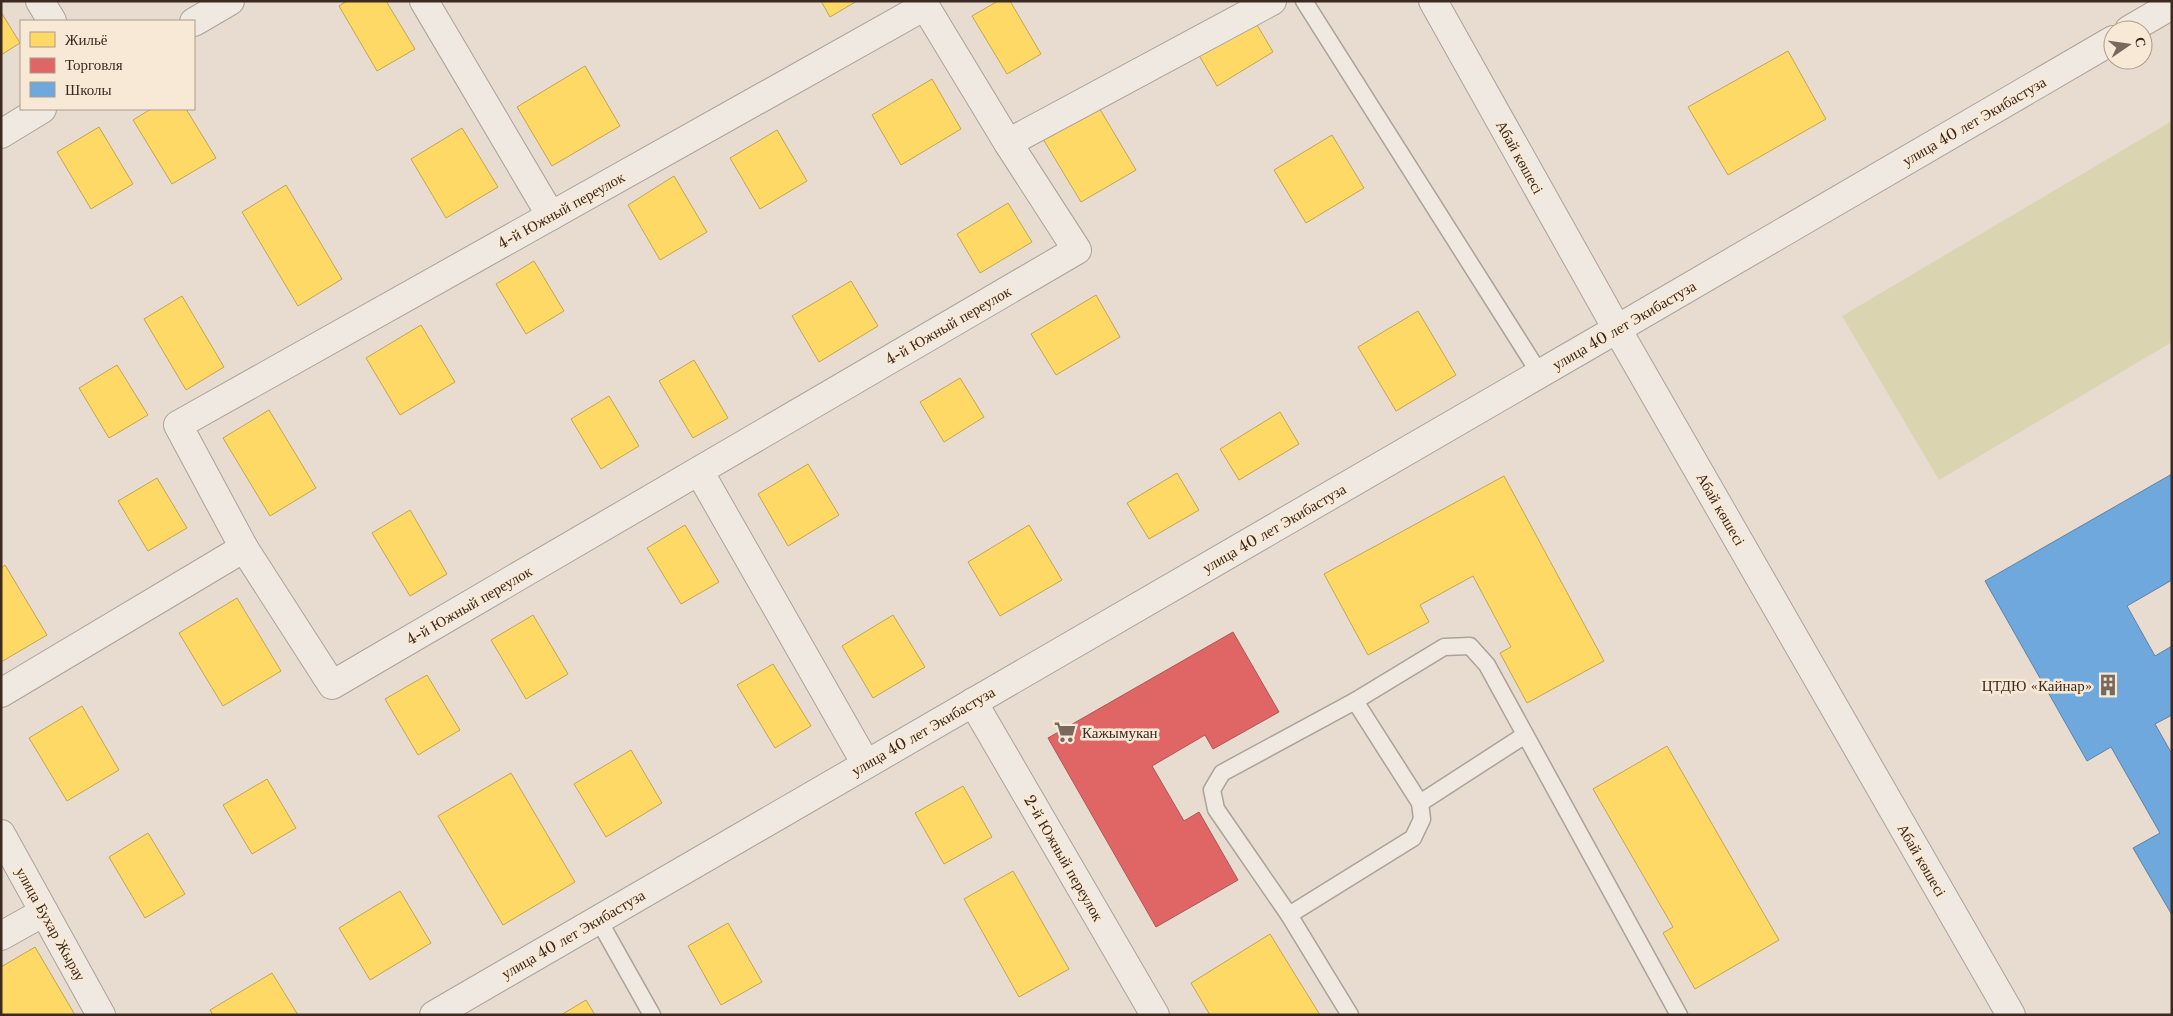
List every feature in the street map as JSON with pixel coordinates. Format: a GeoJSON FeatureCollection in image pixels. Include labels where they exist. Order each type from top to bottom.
{"type":"FeatureCollection","features":[{"type":"Feature","properties":{"kind":"street"},"geometry":{"type":"LineString","coordinates":[[40,1],[51,20]]}},
{"type":"Feature","properties":{"kind":"street"},"geometry":{"type":"LineString","coordinates":[[195,21],[230,1]]}},
{"type":"Feature","properties":{"kind":"street"},"geometry":{"type":"LineString","coordinates":[[424,1],[551,216]]}},
{"type":"Feature","properties":{"kind":"street"},"geometry":{"type":"LineString","coordinates":[[1008,143],[1272,1]]}},
{"type":"Feature","properties":{"kind":"street","name":"Абай көшесі"},"geometry":{"type":"LineString","coordinates":[[1433,1],[1617,329],[2012,1015]]}},
{"type":"Feature","properties":{"kind":"street"},"geometry":{"type":"LineString","coordinates":[[2146,20],[2172,5]]}},
{"type":"Feature","properties":{"kind":"street","name":"4-й Южный переулок"},"geometry":{"type":"LineString","coordinates":[[925,6],[1008,143],[1077,250],[332,685],[244,548],[178,425],[551,216],[925,6]]}},
{"type":"Feature","properties":{"kind":"street","name":"улица 40 лет Экибастуза"},"geometry":{"type":"LineString","coordinates":[[434,1015],[2103,46]]}},
{"type":"Feature","properties":{"kind":"street"},"geometry":{"type":"LineString","coordinates":[[1,134],[40,110]]}},
{"type":"Feature","properties":{"kind":"street"},"geometry":{"type":"LineString","coordinates":[[699,471],[866,764]]}},
{"type":"Feature","properties":{"kind":"street"},"geometry":{"type":"LineString","coordinates":[[1,692],[244,548]]}},
{"type":"Feature","properties":{"kind":"street","name":"2-й Южный переулок"},"geometry":{"type":"LineString","coordinates":[[973,702],[1155,1015]]}},
{"type":"Feature","properties":{"kind":"street","name":"улица Бухар Жырау"},"geometry":{"type":"LineString","coordinates":[[1,834],[101,1015]]}},
{"type":"Feature","properties":{"kind":"street"},"geometry":{"type":"LineString","coordinates":[[1,936],[44,912]]}},
{"type":"Feature","properties":{"kind":"lane"},"geometry":{"type":"LineString","coordinates":[[1304,1],[1540,374]]}},
{"type":"Feature","properties":{"kind":"lane"},"geometry":{"type":"LineString","coordinates":[[1350,1015],[1289,915],[1216,809],[1212,790],[1222,774],[1355,701],[1444,646],[1470,646],[1487,665],[1679,1015]]}},
{"type":"Feature","properties":{"kind":"lane"},"geometry":{"type":"LineString","coordinates":[[1289,915],[1413,838],[1422,819],[1420,803],[1355,701]]}},
{"type":"Feature","properties":{"kind":"lane"},"geometry":{"type":"LineString","coordinates":[[1420,803],[1525,735]]}},
{"type":"Feature","properties":{"kind":"lane"},"geometry":{"type":"LineString","coordinates":[[598,919],[652,1015]]}},
{"type":"Feature","properties":{"kind":"shaded area"},"geometry":{"type":"Polygon","coordinates":[[[2172,121],[2172,342],[1939,480],[1842,316],[2172,121]]]}},
{"type":"Feature","properties":{"kind":"building: Жильё"},"geometry":{"type":"Polygon","coordinates":[[[347,1],[386,1],[415,49],[377,71],[339,6],[347,1]]]}},
{"type":"Feature","properties":{"kind":"building: Жильё"},"geometry":{"type":"Polygon","coordinates":[[[821,1],[857,1],[830,17],[821,1]]]}},
{"type":"Feature","properties":{"kind":"building: Жильё"},"geometry":{"type":"Polygon","coordinates":[[[998,1],[1010,1],[1041,54],[1007,74],[972,16],[998,1]]]}},
{"type":"Feature","properties":{"kind":"building: Жильё"},"geometry":{"type":"Polygon","coordinates":[[[1,12],[20,43],[1,55],[1,12]]]}},
{"type":"Feature","properties":{"kind":"building: Жильё"},"geometry":{"type":"Polygon","coordinates":[[[1253,18],[1273,52],[1217,86],[1197,52],[1253,18]]]}},
{"type":"Feature","properties":{"kind":"building: Жильё"},"geometry":{"type":"Polygon","coordinates":[[[1788,51],[1826,119],[1728,175],[1688,107],[1788,51]]]}},
{"type":"Feature","properties":{"kind":"building: Жильё"},"geometry":{"type":"Polygon","coordinates":[[[585,66],[620,126],[552,166],[517,107],[585,66]]]}},
{"type":"Feature","properties":{"kind":"building: Жильё"},"geometry":{"type":"Polygon","coordinates":[[[932,79],[961,129],[901,165],[872,115],[932,79]]]}},
{"type":"Feature","properties":{"kind":"building: Жильё"},"geometry":{"type":"Polygon","coordinates":[[[1098,106],[1136,170],[1081,202],[1043,139],[1098,106]]]}},
{"type":"Feature","properties":{"kind":"building: Жильё"},"geometry":{"type":"Polygon","coordinates":[[[149,110],[187,110],[216,158],[172,184],[133,120],[149,110]]]}},
{"type":"Feature","properties":{"kind":"building: Жильё"},"geometry":{"type":"Polygon","coordinates":[[[99,127],[133,184],[91,209],[57,152],[99,127]]]}},
{"type":"Feature","properties":{"kind":"building: Жильё"},"geometry":{"type":"Polygon","coordinates":[[[462,128],[498,187],[446,218],[411,159],[462,128]]]}},
{"type":"Feature","properties":{"kind":"building: Жильё"},"geometry":{"type":"Polygon","coordinates":[[[777,130],[807,181],[760,209],[730,158],[777,130]]]}},
{"type":"Feature","properties":{"kind":"building: Жильё"},"geometry":{"type":"Polygon","coordinates":[[[1332,135],[1364,188],[1306,223],[1274,170],[1332,135]]]}},
{"type":"Feature","properties":{"kind":"building: Жильё"},"geometry":{"type":"Polygon","coordinates":[[[674,176],[707,232],[660,260],[628,205],[674,176]]]}},
{"type":"Feature","properties":{"kind":"building: Жильё"},"geometry":{"type":"Polygon","coordinates":[[[286,185],[342,279],[298,306],[242,212],[286,185]]]}},
{"type":"Feature","properties":{"kind":"building: Жильё"},"geometry":{"type":"Polygon","coordinates":[[[1008,203],[1032,242],[980,273],[957,234],[1008,203]]]}},
{"type":"Feature","properties":{"kind":"building: Жильё"},"geometry":{"type":"Polygon","coordinates":[[[534,261],[564,311],[526,334],[496,284],[534,261]]]}},
{"type":"Feature","properties":{"kind":"building: Жильё"},"geometry":{"type":"Polygon","coordinates":[[[851,281],[878,326],[819,362],[792,316],[851,281]]]}},
{"type":"Feature","properties":{"kind":"building: Жильё"},"geometry":{"type":"Polygon","coordinates":[[[1096,295],[1120,337],[1056,375],[1031,334],[1096,295]]]}},
{"type":"Feature","properties":{"kind":"building: Жильё"},"geometry":{"type":"Polygon","coordinates":[[[182,296],[224,367],[186,390],[144,319],[182,296]]]}},
{"type":"Feature","properties":{"kind":"building: Жильё"},"geometry":{"type":"Polygon","coordinates":[[[1418,311],[1456,375],[1396,411],[1358,347],[1418,311]]]}},
{"type":"Feature","properties":{"kind":"building: Жильё"},"geometry":{"type":"Polygon","coordinates":[[[421,325],[455,382],[400,415],[366,358],[421,325]]]}},
{"type":"Feature","properties":{"kind":"building: Жильё"},"geometry":{"type":"Polygon","coordinates":[[[694,360],[728,418],[693,438],[659,381],[694,360]]]}},
{"type":"Feature","properties":{"kind":"building: Жильё"},"geometry":{"type":"Polygon","coordinates":[[[117,365],[148,415],[109,438],[79,388],[117,365]]]}},
{"type":"Feature","properties":{"kind":"building: Жильё"},"geometry":{"type":"Polygon","coordinates":[[[960,378],[984,417],[944,442],[920,402],[960,378]]]}},
{"type":"Feature","properties":{"kind":"building: Жильё"},"geometry":{"type":"Polygon","coordinates":[[[609,396],[639,446],[601,469],[571,419],[609,396]]]}},
{"type":"Feature","properties":{"kind":"building: Жильё"},"geometry":{"type":"Polygon","coordinates":[[[269,410],[316,488],[270,516],[223,438],[269,410]]]}},
{"type":"Feature","properties":{"kind":"building: Жильё"},"geometry":{"type":"Polygon","coordinates":[[[1280,412],[1299,444],[1239,480],[1220,449],[1280,412]]]}},
{"type":"Feature","properties":{"kind":"building: Жильё"},"geometry":{"type":"Polygon","coordinates":[[[808,464],[839,515],[788,546],[758,494],[808,464]]]}},
{"type":"Feature","properties":{"kind":"building: Жильё"},"geometry":{"type":"Polygon","coordinates":[[[1177,473],[1199,510],[1149,539],[1127,503],[1177,473]]]}},
{"type":"Feature","properties":{"kind":"building: Жильё"},"geometry":{"type":"Polygon","coordinates":[[[1504,476],[1604,661],[1527,703],[1500,653],[1511,647],[1473,576],[1420,605],[1429,622],[1368,655],[1324,574],[1504,476]]]}},
{"type":"Feature","properties":{"kind":"building: Жильё"},"geometry":{"type":"Polygon","coordinates":[[[157,478],[187,528],[148,551],[118,501],[157,478]]]}},
{"type":"Feature","properties":{"kind":"building: Жильё"},"geometry":{"type":"Polygon","coordinates":[[[410,510],[447,574],[410,596],[372,533],[410,510]]]}},
{"type":"Feature","properties":{"kind":"building: Жильё"},"geometry":{"type":"Polygon","coordinates":[[[685,525],[719,582],[681,604],[647,548],[685,525]]]}},
{"type":"Feature","properties":{"kind":"building: Жильё"},"geometry":{"type":"Polygon","coordinates":[[[1029,525],[1062,580],[1000,616],[968,562],[1029,525]]]}},
{"type":"Feature","properties":{"kind":"building: Жильё"},"geometry":{"type":"Polygon","coordinates":[[[5,565],[47,635],[1,662],[1,568],[5,565]]]}},
{"type":"Feature","properties":{"kind":"building: Жильё"},"geometry":{"type":"Polygon","coordinates":[[[237,598],[281,671],[223,706],[179,633],[237,598]]]}},
{"type":"Feature","properties":{"kind":"building: Жильё"},"geometry":{"type":"Polygon","coordinates":[[[533,615],[568,674],[526,699],[491,640],[533,615]]]}},
{"type":"Feature","properties":{"kind":"building: Жильё"},"geometry":{"type":"Polygon","coordinates":[[[893,615],[925,667],[873,698],[842,646],[893,615]]]}},
{"type":"Feature","properties":{"kind":"building: Жильё"},"geometry":{"type":"Polygon","coordinates":[[[773,664],[811,726],[775,748],[737,685],[773,664]]]}},
{"type":"Feature","properties":{"kind":"building: Жильё"},"geometry":{"type":"Polygon","coordinates":[[[427,675],[460,730],[418,755],[385,699],[427,675]]]}},
{"type":"Feature","properties":{"kind":"building: Жильё"},"geometry":{"type":"Polygon","coordinates":[[[82,706],[119,770],[67,801],[29,738],[82,706]]]}},
{"type":"Feature","properties":{"kind":"building: Жильё"},"geometry":{"type":"Polygon","coordinates":[[[1667,746],[1779,940],[1695,989],[1663,933],[1673,927],[1593,789],[1667,746]]]}},
{"type":"Feature","properties":{"kind":"building: Жильё"},"geometry":{"type":"Polygon","coordinates":[[[631,750],[662,803],[606,837],[574,784],[631,750]]]}},
{"type":"Feature","properties":{"kind":"building: Жильё"},"geometry":{"type":"Polygon","coordinates":[[[511,773],[575,882],[503,925],[438,816],[511,773]]]}},
{"type":"Feature","properties":{"kind":"building: Жильё"},"geometry":{"type":"Polygon","coordinates":[[[267,779],[296,828],[252,854],[223,805],[267,779]]]}},
{"type":"Feature","properties":{"kind":"building: Жильё"},"geometry":{"type":"Polygon","coordinates":[[[963,786],[992,837],[944,864],[915,813],[963,786]]]}},
{"type":"Feature","properties":{"kind":"building: Жильё"},"geometry":{"type":"Polygon","coordinates":[[[148,833],[185,894],[145,918],[109,857],[148,833]]]}},
{"type":"Feature","properties":{"kind":"building: Жильё"},"geometry":{"type":"Polygon","coordinates":[[[1013,871],[1069,969],[1019,997],[964,899],[1013,871]]]}},
{"type":"Feature","properties":{"kind":"building: Жильё"},"geometry":{"type":"Polygon","coordinates":[[[400,891],[431,943],[370,980],[339,928],[400,891]]]}},
{"type":"Feature","properties":{"kind":"building: Жильё"},"geometry":{"type":"Polygon","coordinates":[[[728,923],[762,982],[721,1005],[688,946],[728,923]]]}},
{"type":"Feature","properties":{"kind":"building: Жильё"},"geometry":{"type":"Polygon","coordinates":[[[1270,934],[1320,1015],[1210,1015],[1191,983],[1270,934]]]}},
{"type":"Feature","properties":{"kind":"building: Жильё"},"geometry":{"type":"Polygon","coordinates":[[[35,947],[75,1015],[1,1015],[1,967],[35,947]]]}},
{"type":"Feature","properties":{"kind":"building: Жильё"},"geometry":{"type":"Polygon","coordinates":[[[272,973],[298,1015],[213,1015],[210,1010],[272,973]]]}},
{"type":"Feature","properties":{"kind":"building: Жильё"},"geometry":{"type":"Polygon","coordinates":[[[586,1000],[595,1015],[561,1015],[586,1000]]]}},
{"type":"Feature","properties":{"kind":"building: Торговля"},"geometry":{"type":"Polygon","coordinates":[[[1233,632],[1279,712],[1213,749],[1205,735],[1152,766],[1184,821],[1199,812],[1238,880],[1156,927],[1048,738],[1233,632]]]}},
{"type":"Feature","properties":{"kind":"building: Школы","name":"ЦТДЮ «Кайнар»"},"geometry":{"type":"Polygon","coordinates":[[[2172,474],[2172,580],[2127,606],[2155,656],[2172,646],[2172,715],[2155,724],[2172,754],[2172,915],[2133,848],[2160,833],[2111,747],[2087,761],[1985,581],[2172,474]]]}},
{"type":"Feature","properties":{"kind":"place","name":"ЦТДЮ «Кайнар»"},"geometry":{"type":"Point","coordinates":[2108,685]}},
{"type":"Feature","properties":{"kind":"place","name":"Кажымукан"},"geometry":{"type":"Point","coordinates":[1065,732]}}]}
